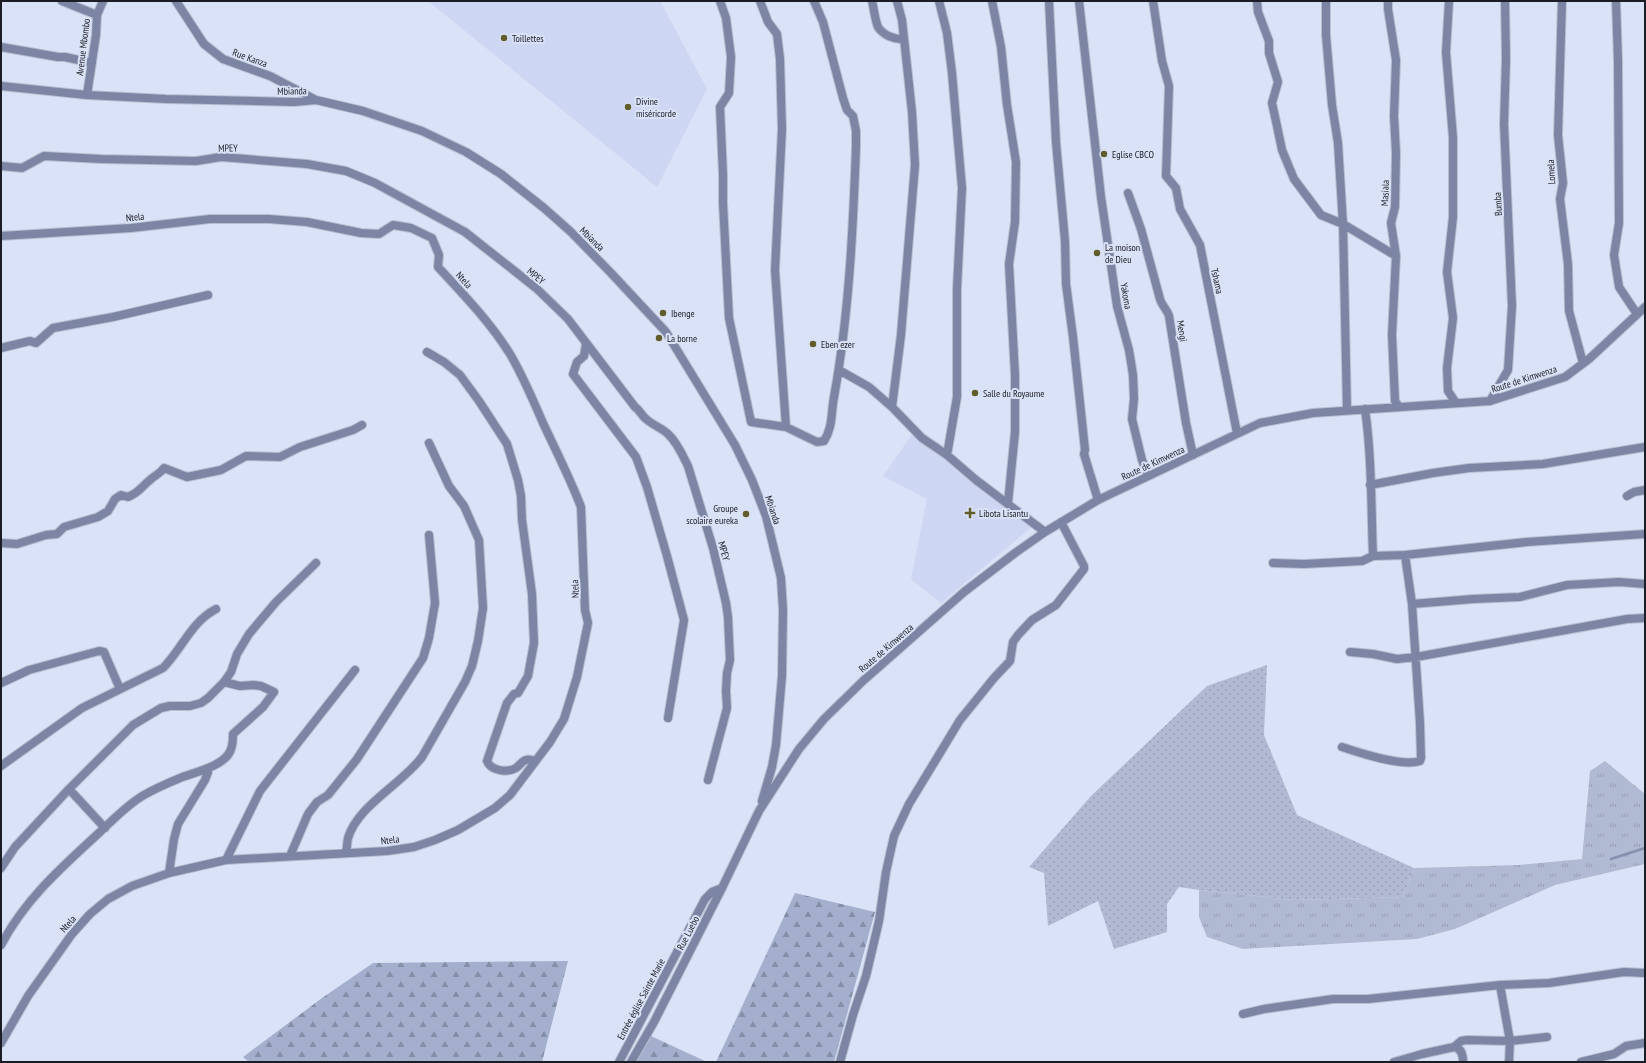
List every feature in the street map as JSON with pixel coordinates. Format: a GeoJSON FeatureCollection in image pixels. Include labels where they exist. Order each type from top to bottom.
{"type":"FeatureCollection","features":[{"type":"Feature","properties":{"kind":"street"},"geometry":{"type":"LineString","coordinates":[[62,1],[97,15]]}},
{"type":"Feature","properties":{"kind":"street","name":"Avenue Mbombo"},"geometry":{"type":"LineString","coordinates":[[87,96],[96,35],[97,15],[103,1]]}},
{"type":"Feature","properties":{"kind":"street"},"geometry":{"type":"LineString","coordinates":[[720,1],[726,18],[731,57],[729,93],[720,107],[724,175],[723,203],[730,329],[751,422],[786,427],[817,442],[824,441],[832,424],[833,403],[839,370],[848,293],[853,220],[856,131],[853,116],[847,110],[843,98],[823,22],[814,1]]}},
{"type":"Feature","properties":{"kind":"street"},"geometry":{"type":"LineString","coordinates":[[760,1],[768,22],[777,34],[780,59],[782,129],[776,270],[786,427]]}},
{"type":"Feature","properties":{"kind":"street"},"geometry":{"type":"LineString","coordinates":[[872,1],[878,27],[889,37],[899,40],[904,39]]}},
{"type":"Feature","properties":{"kind":"street"},"geometry":{"type":"LineString","coordinates":[[892,407],[901,335],[915,165],[912,112],[904,39],[897,1]]}},
{"type":"Feature","properties":{"kind":"street"},"geometry":{"type":"LineString","coordinates":[[939,1],[947,33],[952,73],[962,188],[957,289],[957,397],[947,455]]}},
{"type":"Feature","properties":{"kind":"street"},"geometry":{"type":"LineString","coordinates":[[992,1],[1001,47],[1007,105],[1016,162],[1015,222],[1010,264],[1015,375],[1015,432],[1008,503]]}},
{"type":"Feature","properties":{"kind":"street"},"geometry":{"type":"LineString","coordinates":[[1049,1],[1056,142],[1065,241],[1066,284],[1085,450],[1084,454],[1098,500]]}},
{"type":"Feature","properties":{"kind":"street","name":"Yakoma"},"geometry":{"type":"LineString","coordinates":[[1079,1],[1092,118],[1117,306],[1129,350],[1133,375],[1134,398],[1132,419],[1142,460],[1148,475]]}},
{"type":"Feature","properties":{"kind":"street","name":"Tshama"},"geometry":{"type":"LineString","coordinates":[[1153,1],[1162,61],[1169,86],[1166,176],[1176,188],[1180,209],[1200,245],[1237,433]]}},
{"type":"Feature","properties":{"kind":"street"},"geometry":{"type":"LineString","coordinates":[[1257,1],[1258,12],[1269,41],[1269,53],[1278,82],[1272,103],[1282,150],[1294,179],[1321,215],[1343,224],[1396,256]]}},
{"type":"Feature","properties":{"kind":"street"},"geometry":{"type":"LineString","coordinates":[[1326,1],[1327,43],[1332,105],[1338,143],[1343,224],[1347,410]]}},
{"type":"Feature","properties":{"kind":"street","name":"Masiala"},"geometry":{"type":"LineString","coordinates":[[1388,1],[1396,60],[1394,115],[1396,207],[1391,223],[1396,256],[1392,335],[1395,401],[1400,407]]}},
{"type":"Feature","properties":{"kind":"street"},"geometry":{"type":"LineString","coordinates":[[1449,1],[1446,52],[1453,138],[1453,209],[1447,272],[1453,318],[1447,368],[1448,391],[1456,403]]}},
{"type":"Feature","properties":{"kind":"street","name":"Bumba"},"geometry":{"type":"LineString","coordinates":[[1490,401],[1508,370],[1512,306],[1504,124],[1506,59],[1505,1]]}},
{"type":"Feature","properties":{"kind":"street","name":"Lomela"},"geometry":{"type":"LineString","coordinates":[[1562,1],[1558,135],[1563,183],[1560,199],[1568,264],[1569,311],[1583,363]]}},
{"type":"Feature","properties":{"kind":"street"},"geometry":{"type":"LineString","coordinates":[[1616,1],[1619,223],[1614,256],[1619,287],[1637,314]]}},
{"type":"Feature","properties":{"kind":"street","name":"Rue Kanza"},"geometry":{"type":"LineString","coordinates":[[177,2],[204,44],[223,59],[270,76],[316,100]]}},
{"type":"Feature","properties":{"kind":"street"},"geometry":{"type":"LineString","coordinates":[[1,47],[65,57],[92,63]]}},
{"type":"Feature","properties":{"kind":"street","name":"Mbianda"},"geometry":{"type":"LineString","coordinates":[[1,86],[87,96],[294,102],[316,100],[363,111],[422,131],[466,152],[501,174],[544,208],[571,232],[647,310],[666,332],[735,445],[752,480],[766,516],[782,578],[782,676],[776,745],[772,767],[759,811]]}},
{"type":"Feature","properties":{"kind":"street","name":"MPEY"},"geometry":{"type":"LineString","coordinates":[[1,166],[22,168],[44,156],[196,162],[221,157],[307,164],[346,171],[374,183],[465,232],[536,288],[568,319],[635,407],[640,411],[643,417],[654,426],[669,434],[683,455],[708,529],[726,603],[730,660],[727,673],[727,708],[708,780]]}},
{"type":"Feature","properties":{"kind":"street","name":"Mengi"},"geometry":{"type":"LineString","coordinates":[[1128,193],[1141,229],[1163,308],[1168,312],[1169,316],[1186,423],[1193,455]]}},
{"type":"Feature","properties":{"kind":"street","name":"Ntela"},"geometry":{"type":"LineString","coordinates":[[1,236],[131,228],[218,219],[269,219],[307,222],[361,233],[379,234],[393,226],[411,228],[432,238],[439,255],[438,267],[478,310],[510,354],[557,452],[581,507],[585,610],[588,623],[577,677],[564,720],[535,762],[510,795],[502,802],[458,830],[414,847],[386,851],[226,860],[169,873],[132,886],[108,898],[90,914],[72,934],[28,996],[1,1043]]}},
{"type":"Feature","properties":{"kind":"street"},"geometry":{"type":"LineString","coordinates":[[1,348],[30,341],[36,343],[53,328],[112,317],[208,295]]}},
{"type":"Feature","properties":{"kind":"street","name":"Route de Kimwenza"},"geometry":{"type":"LineString","coordinates":[[759,811],[799,749],[824,719],[859,685],[964,592],[1045,532],[1098,500],[1256,424],[1283,418],[1347,410],[1490,401],[1565,377],[1583,363],[1645,307]]}},
{"type":"Feature","properties":{"kind":"street"},"geometry":{"type":"LineString","coordinates":[[586,344],[584,356],[577,362],[573,374],[636,457],[647,487],[683,615],[668,718]]}},
{"type":"Feature","properties":{"kind":"street"},"geometry":{"type":"LineString","coordinates":[[428,352],[444,362],[460,375],[479,401],[507,444],[518,480],[532,594],[534,643],[528,676],[518,693],[514,694],[507,703],[487,761],[492,768],[504,770],[517,767],[525,760],[530,759],[535,762]]}},
{"type":"Feature","properties":{"kind":"street"},"geometry":{"type":"LineString","coordinates":[[839,370],[869,387],[892,407],[913,430],[1045,532]]}},
{"type":"Feature","properties":{"kind":"street"},"geometry":{"type":"LineString","coordinates":[[1366,409],[1370,447],[1373,556]]}},
{"type":"Feature","properties":{"kind":"street"},"geometry":{"type":"LineString","coordinates":[[1,543],[17,544],[46,535],[57,534],[64,527],[98,517],[108,511],[115,499],[121,495],[128,497],[137,494],[151,479],[160,474],[164,468],[187,477],[221,470],[246,456],[280,457],[300,447],[353,430],[362,425]]}},
{"type":"Feature","properties":{"kind":"street"},"geometry":{"type":"LineString","coordinates":[[346,853],[348,838],[360,816],[414,768],[422,757],[465,682],[472,666],[478,641],[483,608],[479,540],[464,506],[449,486],[429,443]]}},
{"type":"Feature","properties":{"kind":"street"},"geometry":{"type":"LineString","coordinates":[[1370,484],[1469,468],[1543,464],[1645,447]]}},
{"type":"Feature","properties":{"kind":"street"},"geometry":{"type":"LineString","coordinates":[[1627,496],[1634,492],[1645,490]]}},
{"type":"Feature","properties":{"kind":"street"},"geometry":{"type":"LineString","coordinates":[[840,1062],[866,976],[879,921],[886,872],[894,836],[909,804],[960,720],[994,678],[1010,661],[1013,642],[1018,635],[1032,620],[1056,605],[1084,569],[1084,566],[1061,522]]}},
{"type":"Feature","properties":{"kind":"street"},"geometry":{"type":"LineString","coordinates":[[1273,562],[1304,564],[1354,561],[1364,560],[1373,556],[1405,555],[1527,542],[1645,534]]}},
{"type":"Feature","properties":{"kind":"street"},"geometry":{"type":"LineString","coordinates":[[290,856],[308,814],[317,802],[328,795],[357,759],[423,658],[430,638],[435,603],[429,535]]}},
{"type":"Feature","properties":{"kind":"street"},"geometry":{"type":"LineString","coordinates":[[1342,747],[1387,760],[1415,762],[1420,760],[1422,756],[1412,604],[1405,555]]}},
{"type":"Feature","properties":{"kind":"street"},"geometry":{"type":"LineString","coordinates":[[1,868],[15,847],[69,789],[133,725],[161,708],[170,706],[190,706],[200,703],[208,698],[224,682],[248,634],[276,602],[316,563]]}},
{"type":"Feature","properties":{"kind":"street"},"geometry":{"type":"LineString","coordinates":[[1412,604],[1473,599],[1520,598],[1567,585],[1613,583],[1645,584]]}},
{"type":"Feature","properties":{"kind":"street"},"geometry":{"type":"LineString","coordinates":[[1,766],[82,708],[163,668],[171,660],[197,622],[206,614],[216,609]]}},
{"type":"Feature","properties":{"kind":"street"},"geometry":{"type":"LineString","coordinates":[[1350,652],[1373,654],[1397,659],[1416,657],[1627,619],[1645,618]]}},
{"type":"Feature","properties":{"kind":"street"},"geometry":{"type":"LineString","coordinates":[[1,682],[29,670],[99,651],[104,652],[120,689]]}},
{"type":"Feature","properties":{"kind":"street"},"geometry":{"type":"LineString","coordinates":[[226,860],[260,791],[355,670]]}},
{"type":"Feature","properties":{"kind":"street"},"geometry":{"type":"LineString","coordinates":[[1,946],[18,917],[39,890],[105,828],[144,795],[178,779],[207,769],[227,756],[231,749],[233,734],[263,707],[274,692],[261,686],[240,686],[224,682]]}},
{"type":"Feature","properties":{"kind":"street"},"geometry":{"type":"LineString","coordinates":[[169,873],[174,839],[178,824],[205,780],[208,772],[207,769]]}},
{"type":"Feature","properties":{"kind":"street"},"geometry":{"type":"LineString","coordinates":[[69,789],[105,828]]}},
{"type":"Feature","properties":{"kind":"street","name":"Rue Luebo"},"geometry":{"type":"LineString","coordinates":[[631,1062],[654,1022],[759,811]]}},
{"type":"Feature","properties":{"kind":"street","name":"Entrée église Sainte Marie"},"geometry":{"type":"LineString","coordinates":[[619,1062],[705,899],[712,892],[722,888]]}},
{"type":"Feature","properties":{"kind":"street"},"geometry":{"type":"LineString","coordinates":[[1243,1014],[1264,1008],[1333,999],[1368,999],[1500,985],[1549,983],[1624,972],[1645,973]]}},
{"type":"Feature","properties":{"kind":"street"},"geometry":{"type":"LineString","coordinates":[[1500,985],[1510,1041],[1509,1062]]}},
{"type":"Feature","properties":{"kind":"street"},"geometry":{"type":"LineString","coordinates":[[1394,1062],[1454,1047],[1461,1041],[1467,1040],[1510,1041],[1547,1037]]}},
{"type":"Feature","properties":{"kind":"street"},"geometry":{"type":"LineString","coordinates":[[1581,1062],[1614,1054],[1626,1046],[1645,1043]]}},
{"type":"Feature","properties":{"kind":"street"},"geometry":{"type":"LineString","coordinates":[[1454,1047],[1460,1050],[1463,1062]]}},
{"type":"Feature","properties":{"kind":"shaded area","name":"Divine miséricorde"},"geometry":{"type":"Polygon","coordinates":[[[428,1],[660,1],[707,89],[657,187],[428,1]]]}},
{"type":"Feature","properties":{"kind":"shaded area","name":"Libota Lisantu"},"geometry":{"type":"Polygon","coordinates":[[[913,433],[1033,526],[941,603],[911,579],[927,499],[883,476],[913,433]]]}},
{"type":"Feature","properties":{"kind":"green space"},"geometry":{"type":"Polygon","coordinates":[[[1267,665],[1264,735],[1297,815],[1414,868],[1403,897],[1295,900],[1179,887],[1167,904],[1167,932],[1114,949],[1098,901],[1048,926],[1044,873],[1029,867],[1091,796],[1207,686],[1267,665]]]}},
{"type":"Feature","properties":{"kind":"green space"},"geometry":{"type":"Polygon","coordinates":[[[1605,761],[1645,794],[1645,864],[1555,885],[1455,929],[1417,939],[1243,949],[1207,937],[1199,917],[1199,890],[1295,900],[1403,897],[1414,868],[1519,865],[1582,859],[1590,771],[1605,761]]]}},
{"type":"Feature","properties":{"kind":"green space"},"geometry":{"type":"Polygon","coordinates":[[[795,893],[875,912],[834,1062],[716,1062],[795,893]]]}},
{"type":"Feature","properties":{"kind":"green space"},"geometry":{"type":"Polygon","coordinates":[[[568,961],[542,1062],[249,1062],[243,1057],[322,998],[373,963],[568,961]]]}},
{"type":"Feature","properties":{"kind":"green space"},"geometry":{"type":"Polygon","coordinates":[[[651,1036],[707,1062],[635,1062],[651,1036]]]}},
{"type":"Feature","properties":{"kind":"waterway"},"geometry":{"type":"LineString","coordinates":[[1611,859],[1645,848]]}},
{"type":"Feature","properties":{"kind":"place","name":"Toillettes"},"geometry":{"type":"Point","coordinates":[504,38]}},
{"type":"Feature","properties":{"kind":"place","name":"Divine miséricorde"},"geometry":{"type":"Point","coordinates":[628,107]}},
{"type":"Feature","properties":{"kind":"place","name":"Eglise CBCO"},"geometry":{"type":"Point","coordinates":[1104,154]}},
{"type":"Feature","properties":{"kind":"place","name":"La moison de Dieu"},"geometry":{"type":"Point","coordinates":[1097,253]}},
{"type":"Feature","properties":{"kind":"place","name":"Ibenge"},"geometry":{"type":"Point","coordinates":[663,313]}},
{"type":"Feature","properties":{"kind":"place","name":"La borne"},"geometry":{"type":"Point","coordinates":[659,338]}},
{"type":"Feature","properties":{"kind":"place","name":"Eben ezer"},"geometry":{"type":"Point","coordinates":[813,344]}},
{"type":"Feature","properties":{"kind":"place","name":"Salle du Royaume"},"geometry":{"type":"Point","coordinates":[975,393]}},
{"type":"Feature","properties":{"kind":"place","name":"Libota Lisantu"},"geometry":{"type":"Point","coordinates":[970,513]}},
{"type":"Feature","properties":{"kind":"place","name":"Groupe scolaire eureka"},"geometry":{"type":"Point","coordinates":[746,514]}}]}
